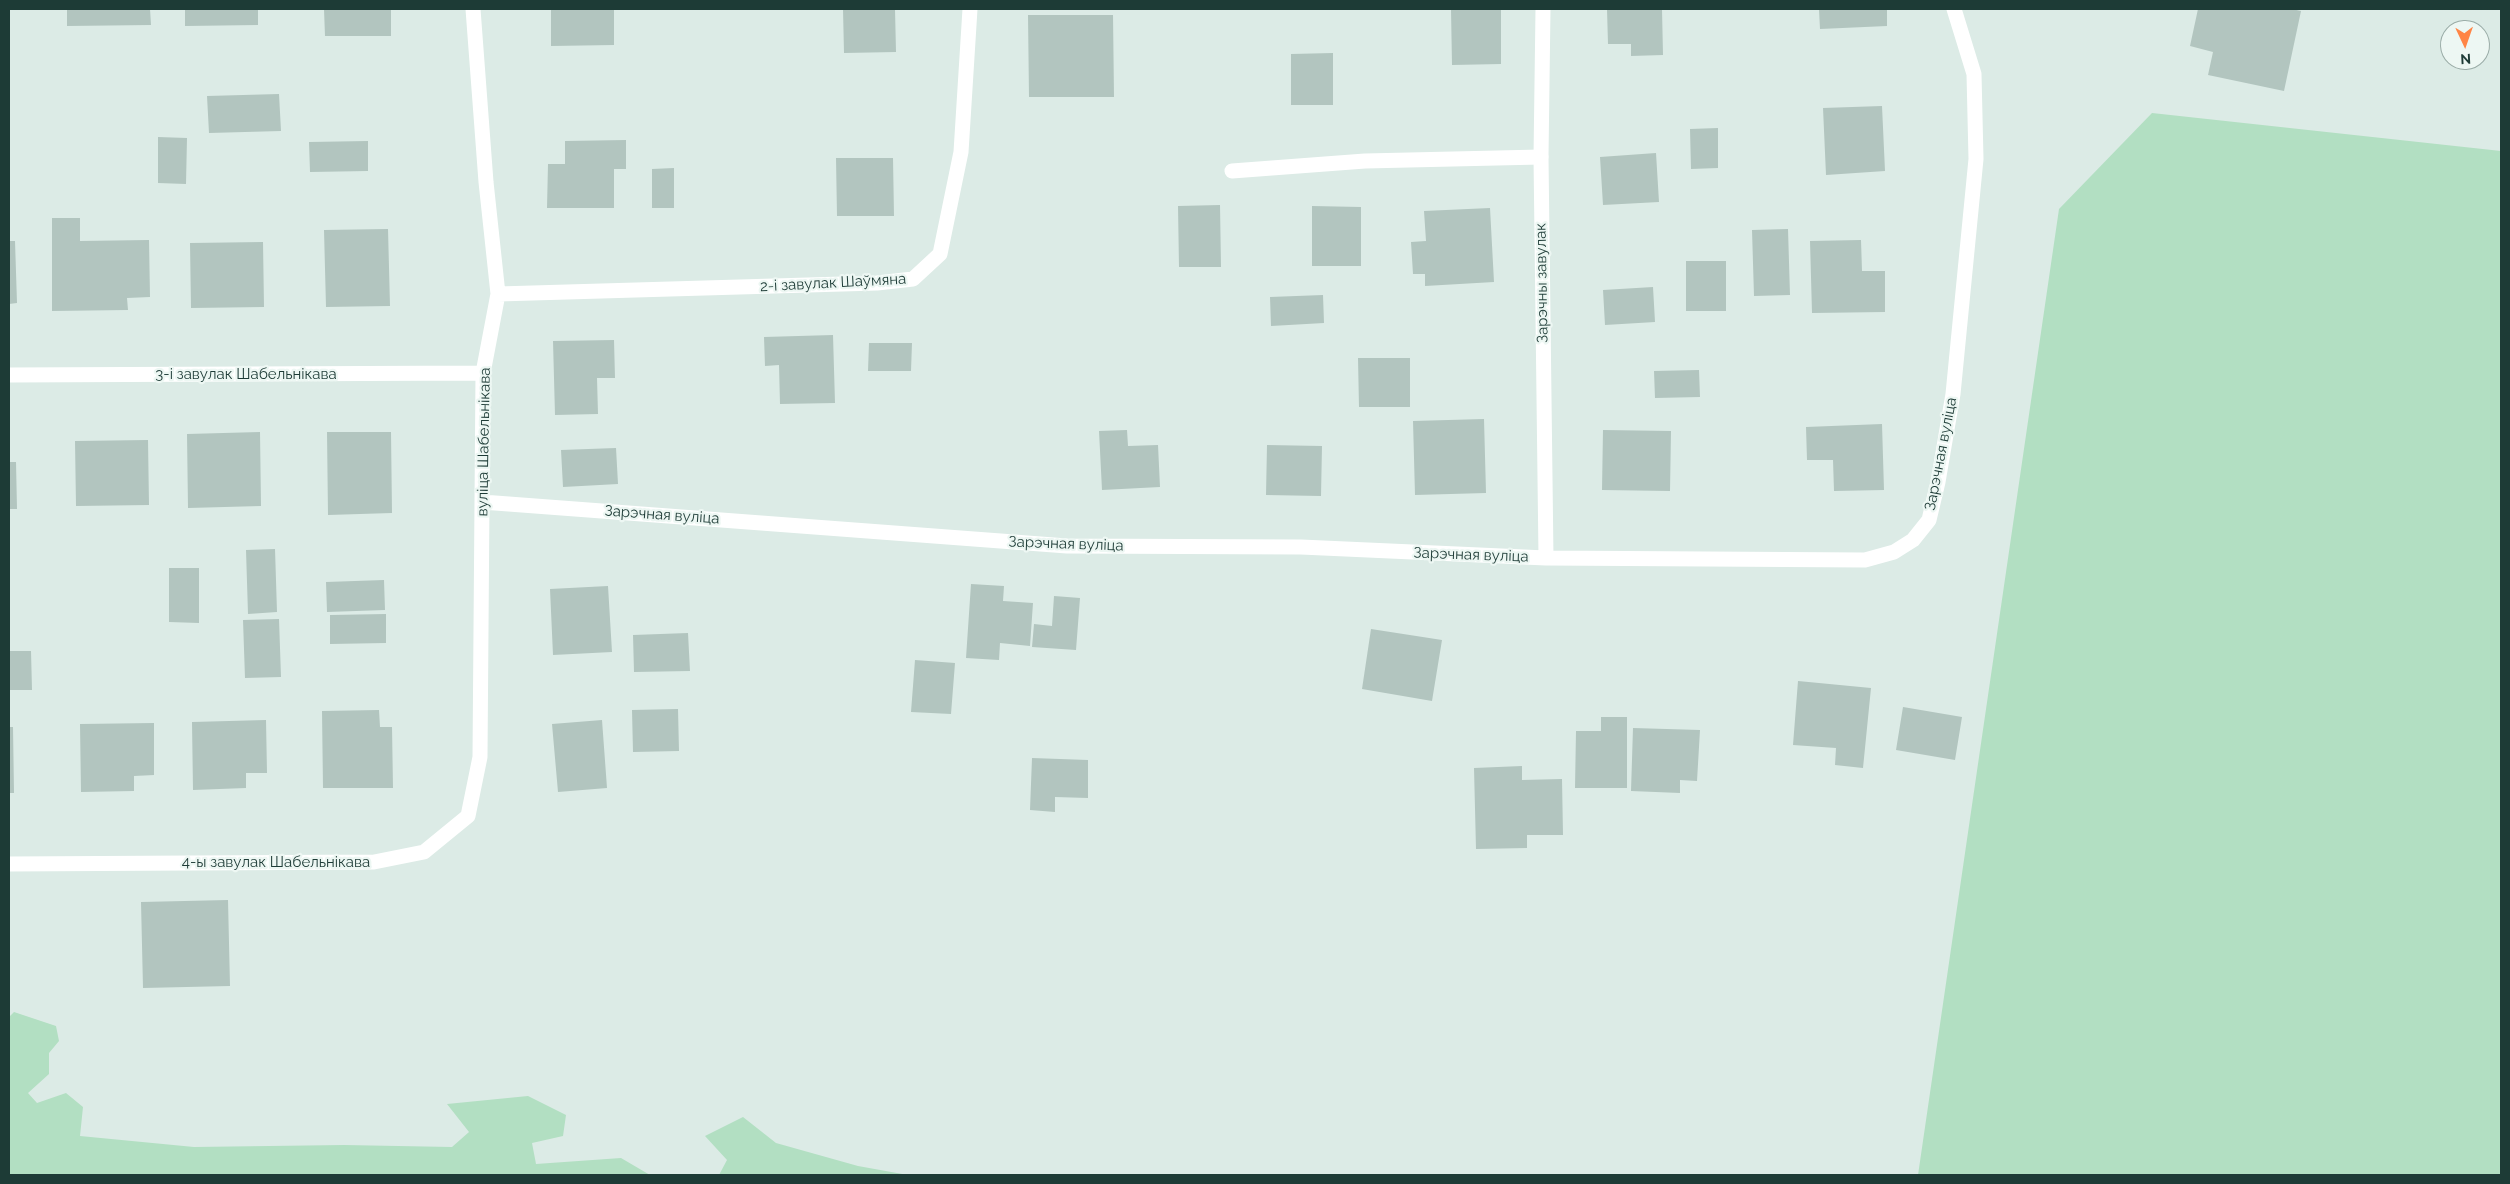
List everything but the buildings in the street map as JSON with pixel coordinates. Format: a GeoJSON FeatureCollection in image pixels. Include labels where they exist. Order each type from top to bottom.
{"type":"FeatureCollection","features":[{"type":"Feature","properties":{"kind":"street","name":"вуліца Шабельнікава"},"geometry":{"type":"LineString","coordinates":[[473,9],[486,182],[498,294],[483,372],[480,757]]}},
{"type":"Feature","properties":{"kind":"street","name":"2-і завулак Шаўмяна"},"geometry":{"type":"LineString","coordinates":[[498,294],[877,283],[913,279],[940,254],[961,152],[970,9]]}},
{"type":"Feature","properties":{"kind":"street","name":"Зарэчны завулак"},"geometry":{"type":"LineString","coordinates":[[1543,9],[1541,157],[1546,558]]}},
{"type":"Feature","properties":{"kind":"street","name":"Зарэчная вуліца"},"geometry":{"type":"LineString","coordinates":[[482,502],[1067,546],[1301,547],[1546,558],[1865,560],[1894,552],[1913,540],[1928,520],[1938,482],[1953,394],[1976,159],[1974,74],[1954,9]]}},
{"type":"Feature","properties":{"kind":"street"},"geometry":{"type":"LineString","coordinates":[[1232,171],[1365,161],[1541,157]]}},
{"type":"Feature","properties":{"kind":"street","name":"3-і завулак Шабельнікава"},"geometry":{"type":"LineString","coordinates":[[9,375],[483,372]]}},
{"type":"Feature","properties":{"kind":"street","name":"4-ы завулак Шабельнікава"},"geometry":{"type":"LineString","coordinates":[[9,864],[374,862],[424,852],[468,816],[480,757]]}},
{"type":"Feature","properties":{"kind":"green space"},"geometry":{"type":"Polygon","coordinates":[[[2152,113],[2501,151],[2501,1175],[1918,1175],[2059,209],[2152,113]]]}},
{"type":"Feature","properties":{"kind":"green space"},"geometry":{"type":"Polygon","coordinates":[[[14,1012],[56,1026],[59,1041],[49,1053],[49,1074],[28,1093],[37,1103],[66,1093],[83,1107],[80,1136],[194,1147],[344,1145],[452,1147],[469,1132],[447,1104],[528,1096],[566,1115],[563,1136],[532,1143],[536,1164],[621,1158],[650,1175],[9,1175],[9,1017],[14,1012]]]}},
{"type":"Feature","properties":{"kind":"green space"},"geometry":{"type":"Polygon","coordinates":[[[743,1117],[776,1143],[858,1166],[908,1175],[719,1175],[727,1160],[705,1136],[743,1117]]]}}]}
